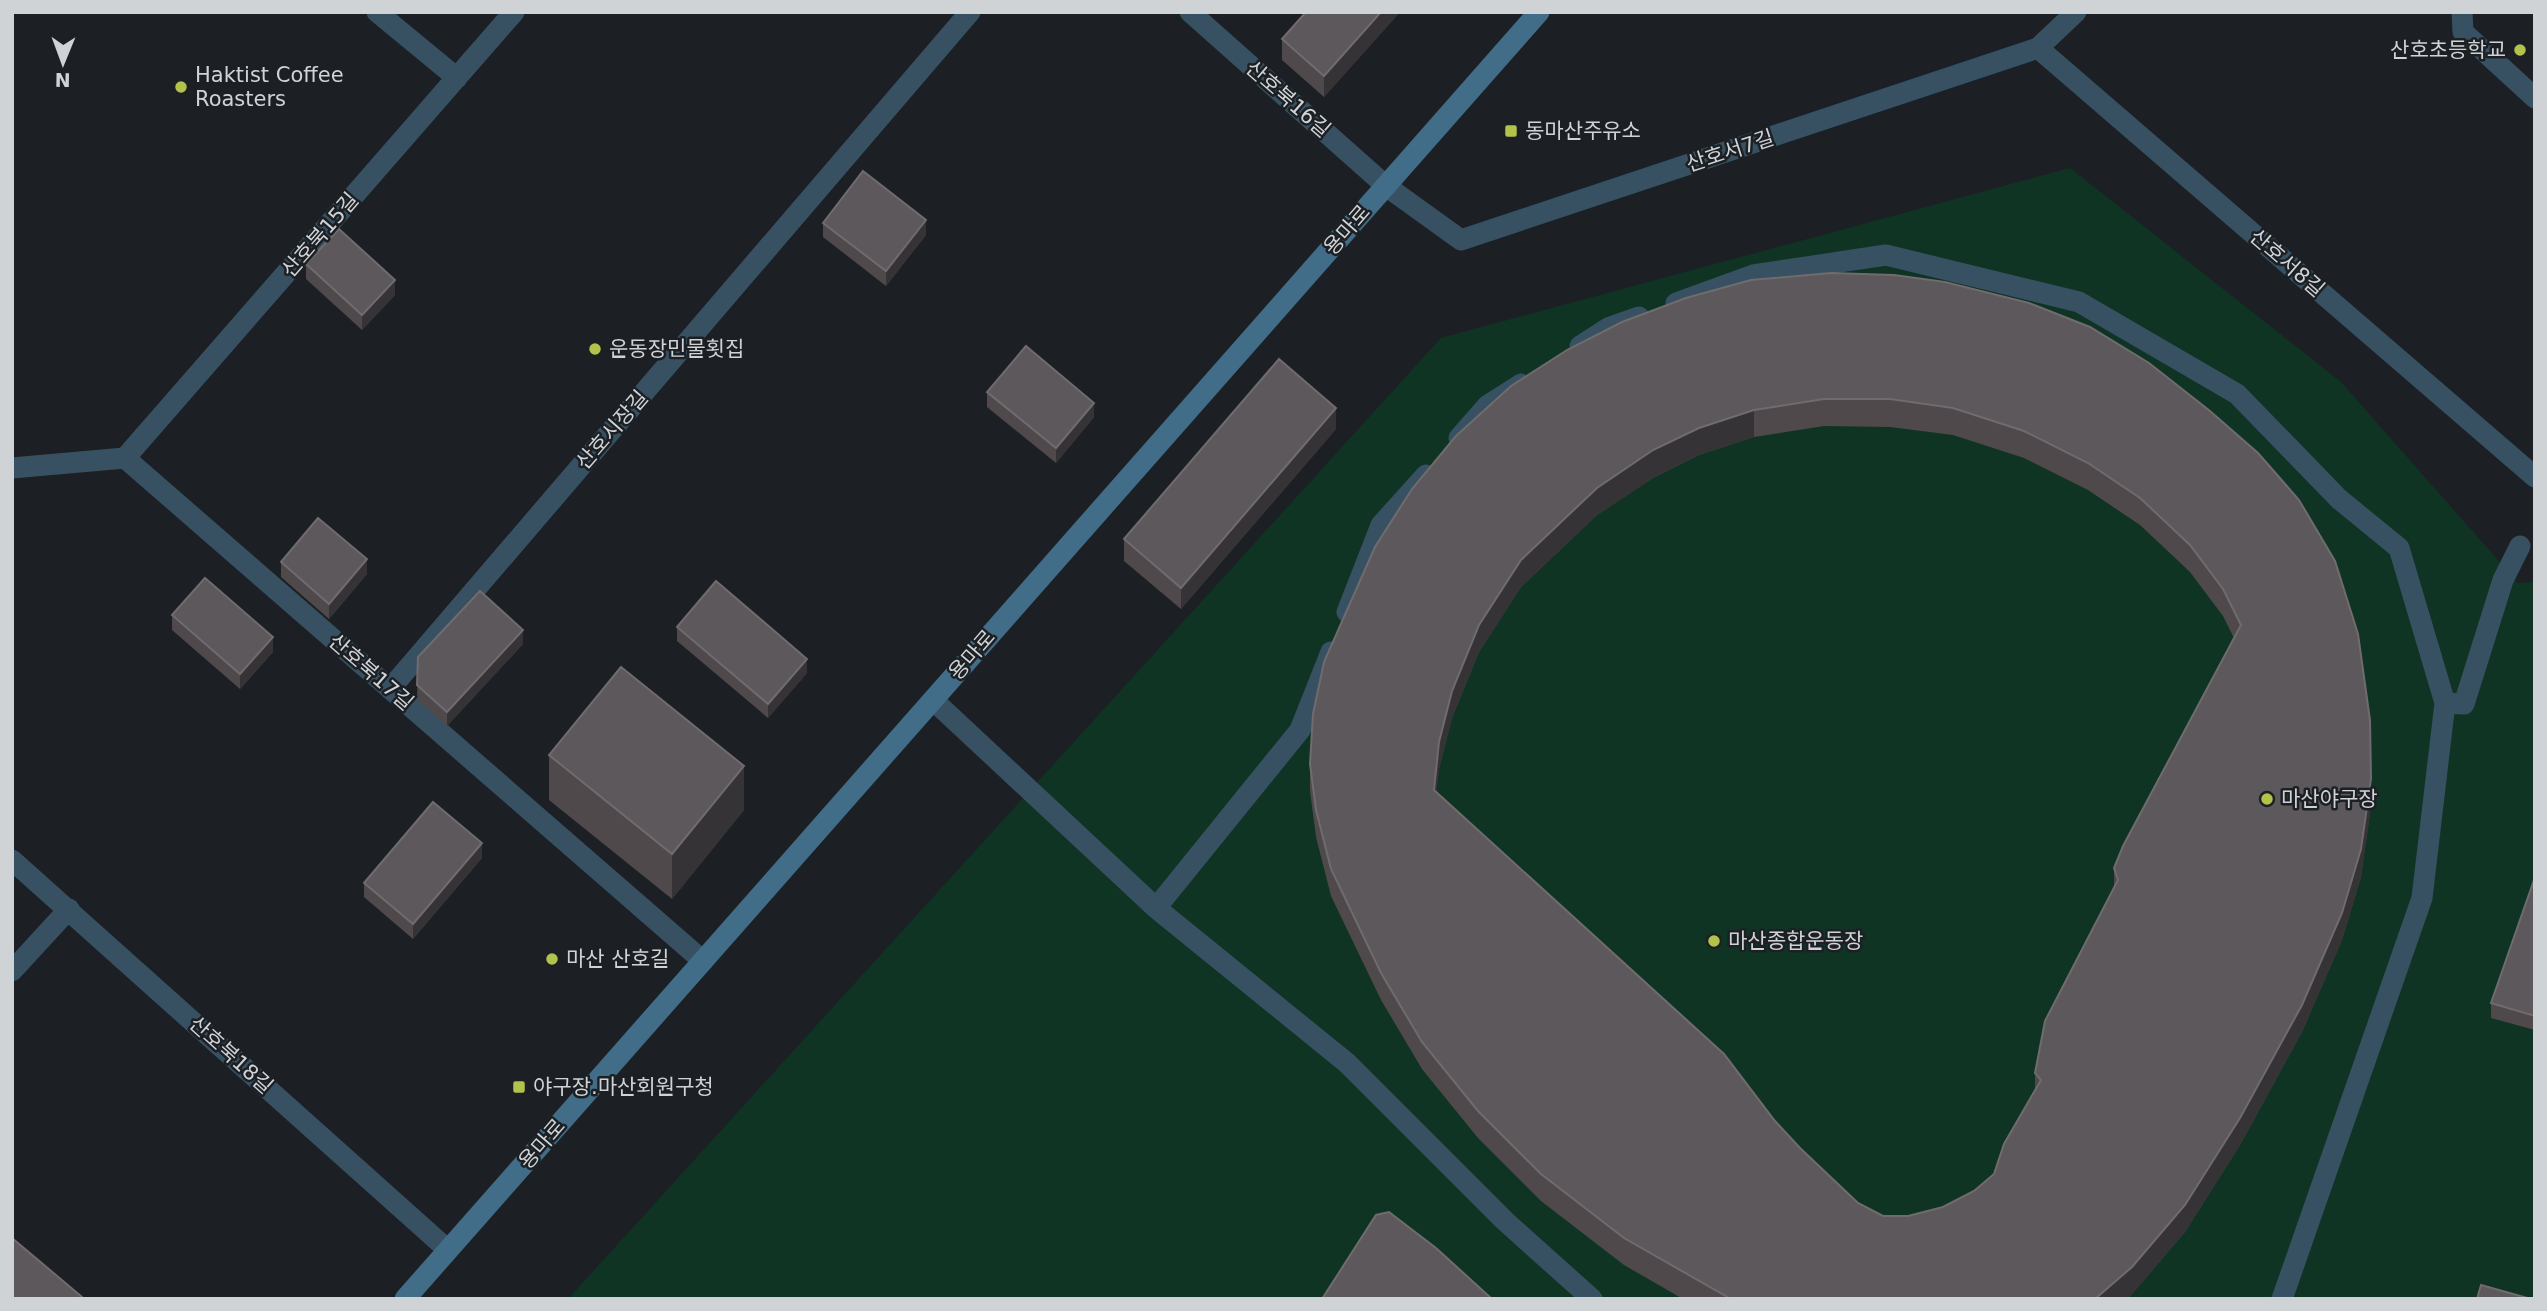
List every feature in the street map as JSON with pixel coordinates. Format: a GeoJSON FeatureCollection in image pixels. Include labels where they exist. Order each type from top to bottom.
{"type":"FeatureCollection","features":[{"type":"Feature","properties":{"kind":"main road","name":"용마로"},"geometry":{"type":"LineString","coordinates":[[405,1299],[1539,12]]}},
{"type":"Feature","properties":{"kind":"street"},"geometry":{"type":"LineString","coordinates":[[376,12],[457,78]]}},
{"type":"Feature","properties":{"kind":"street","name":"산호북15길"},"geometry":{"type":"LineString","coordinates":[[125,457],[514,12]]}},
{"type":"Feature","properties":{"kind":"street","name":"산호시장길"},"geometry":{"type":"LineString","coordinates":[[390,689],[970,12]]}},
{"type":"Feature","properties":{"kind":"street","name":"산호북16길"},"geometry":{"type":"LineString","coordinates":[[1190,12],[1386,186]]}},
{"type":"Feature","properties":{"kind":"street","name":"산호서7길"},"geometry":{"type":"LineString","coordinates":[[1386,186],[1461,240],[2038,48],[2076,12]]}},
{"type":"Feature","properties":{"kind":"street"},"geometry":{"type":"LineString","coordinates":[[2462,12],[2463,32],[2535,98]]}},
{"type":"Feature","properties":{"kind":"street","name":"산호서8길"},"geometry":{"type":"LineString","coordinates":[[2038,48],[2535,477]]}},
{"type":"Feature","properties":{"kind":"street"},"geometry":{"type":"LineString","coordinates":[[1564,356],[1608,328],[1753,275],[1885,255],[2079,302],[2237,394],[2339,499],[2399,548],[2445,703],[2422,898],[2282,1299]]}},
{"type":"Feature","properties":{"kind":"street"},"geometry":{"type":"LineString","coordinates":[[1156,908],[1300,730],[1381,525],[1488,405],[1543,370]]}},
{"type":"Feature","properties":{"kind":"street"},"geometry":{"type":"LineString","coordinates":[[12,468],[125,457]]}},
{"type":"Feature","properties":{"kind":"street","name":"산호북17길"},"geometry":{"type":"LineString","coordinates":[[125,457],[703,961]]}},
{"type":"Feature","properties":{"kind":"street"},"geometry":{"type":"LineString","coordinates":[[2445,703],[2464,704],[2503,580],[2520,547]]}},
{"type":"Feature","properties":{"kind":"street"},"geometry":{"type":"LineString","coordinates":[[933,700],[1156,908],[1347,1063],[1504,1221],[1592,1299]]}},
{"type":"Feature","properties":{"kind":"street","name":"산호북18길"},"geometry":{"type":"LineString","coordinates":[[12,860],[448,1250]]}},
{"type":"Feature","properties":{"kind":"street"},"geometry":{"type":"LineString","coordinates":[[12,971],[69,909]]}},
{"type":"Feature","properties":{"kind":"green space","name":"마산종합운동장"},"geometry":{"type":"Polygon","coordinates":[[[2070,168],[2341,382],[2518,583],[2535,582],[2535,1299],[568,1299],[1441,338],[2070,168]]]}},
{"type":"Feature","properties":{"kind":"building"},"geometry":{"type":"Polygon","coordinates":[[[1306,12],[1381,12],[1324,76],[1282,39],[1306,12]]]}},
{"type":"Feature","properties":{"kind":"building"},"geometry":{"type":"Polygon","coordinates":[[[863,171],[926,220],[886,271],[823,223],[863,171]]]}},
{"type":"Feature","properties":{"kind":"building"},"geometry":{"type":"Polygon","coordinates":[[[339,229],[395,280],[362,315],[306,264],[339,229]]]}},
{"type":"Feature","properties":{"kind":"building","name":"마산야구장"},"geometry":{"type":"Polygon","coordinates":[[[1831,273],[1894,275],[1945,282],[2029,303],[2090,327],[2149,363],[2258,453],[2299,500],[2335,561],[2358,634],[2370,720],[2371,779],[2361,849],[2342,913],[2302,1005],[2240,1118],[2185,1205],[2132,1267],[2095,1299],[1731,1299],[1624,1238],[1541,1174],[1478,1111],[1422,1042],[1381,973],[1331,869],[1316,810],[1310,764],[1313,714],[1324,662],[1375,547],[1412,489],[1456,436],[1511,386],[1567,350],[1622,322],[1686,298],[1751,280],[1831,273]],[[1824,399],[1754,410],[1699,428],[1653,450],[1597,488],[1521,560],[1479,625],[1452,691],[1439,742],[1434,790],[1724,1054],[1775,1121],[1858,1203],[1883,1216],[1908,1216],[1943,1207],[1974,1191],[1994,1174],[2004,1144],[2041,1080],[2035,1073],[2045,1021],[2118,880],[2114,868],[2123,846],[2241,625],[2223,589],[2190,545],[2140,498],[2088,463],[2024,431],[1953,408],[1890,399],[1824,399]]]}},
{"type":"Feature","properties":{"kind":"building"},"geometry":{"type":"Polygon","coordinates":[[[1026,346],[1094,403],[1056,448],[987,392],[1026,346]]]}},
{"type":"Feature","properties":{"kind":"building"},"geometry":{"type":"Polygon","coordinates":[[[1279,359],[1336,408],[1181,588],[1124,539],[1279,359]]]}},
{"type":"Feature","properties":{"kind":"building"},"geometry":{"type":"Polygon","coordinates":[[[318,518],[367,559],[329,604],[281,562],[318,518]]]}},
{"type":"Feature","properties":{"kind":"building"},"geometry":{"type":"Polygon","coordinates":[[[205,578],[273,637],[240,674],[172,615],[205,578]]]}},
{"type":"Feature","properties":{"kind":"building"},"geometry":{"type":"Polygon","coordinates":[[[716,581],[807,659],[768,704],[677,627],[716,581]]]}},
{"type":"Feature","properties":{"kind":"building"},"geometry":{"type":"Polygon","coordinates":[[[480,591],[523,630],[447,712],[417,685],[418,657],[480,591]]]}},
{"type":"Feature","properties":{"kind":"building"},"geometry":{"type":"Polygon","coordinates":[[[621,667],[744,766],[672,854],[549,755],[621,667]]]}},
{"type":"Feature","properties":{"kind":"building"},"geometry":{"type":"Polygon","coordinates":[[[433,802],[482,843],[413,924],[364,883],[433,802]]]}},
{"type":"Feature","properties":{"kind":"building"},"geometry":{"type":"Polygon","coordinates":[[[2535,877],[2535,1016],[2491,1003],[2535,877]]]}},
{"type":"Feature","properties":{"kind":"building"},"geometry":{"type":"Polygon","coordinates":[[[1389,1212],[1436,1248],[1492,1299],[1322,1299],[1376,1215],[1389,1212]]]}},
{"type":"Feature","properties":{"kind":"building"},"geometry":{"type":"Polygon","coordinates":[[[12,1238],[82,1297],[81,1299],[12,1299],[12,1238]]]}},
{"type":"Feature","properties":{"kind":"building"},"geometry":{"type":"Polygon","coordinates":[[[2481,1285],[2531,1299],[2477,1299],[2481,1285]]]}},
{"type":"Feature","properties":{"kind":"place","name":"산호초등학교"},"geometry":{"type":"Point","coordinates":[2520,50]}},
{"type":"Feature","properties":{"kind":"place","name":"Haktist Coffee Roasters"},"geometry":{"type":"Point","coordinates":[181,87]}},
{"type":"Feature","properties":{"kind":"place","name":"동마산주유소"},"geometry":{"type":"Point","coordinates":[1511,131]}},
{"type":"Feature","properties":{"kind":"place","name":"운동장민물횟집"},"geometry":{"type":"Point","coordinates":[595,349]}},
{"type":"Feature","properties":{"kind":"place","name":"마산야구장"},"geometry":{"type":"Point","coordinates":[2267,799]}},
{"type":"Feature","properties":{"kind":"place","name":"마산종합운동장"},"geometry":{"type":"Point","coordinates":[1714,941]}},
{"type":"Feature","properties":{"kind":"place","name":"마산 산호길"},"geometry":{"type":"Point","coordinates":[552,959]}},
{"type":"Feature","properties":{"kind":"place","name":"야구장.마산회원구청"},"geometry":{"type":"Point","coordinates":[519,1087]}}]}
